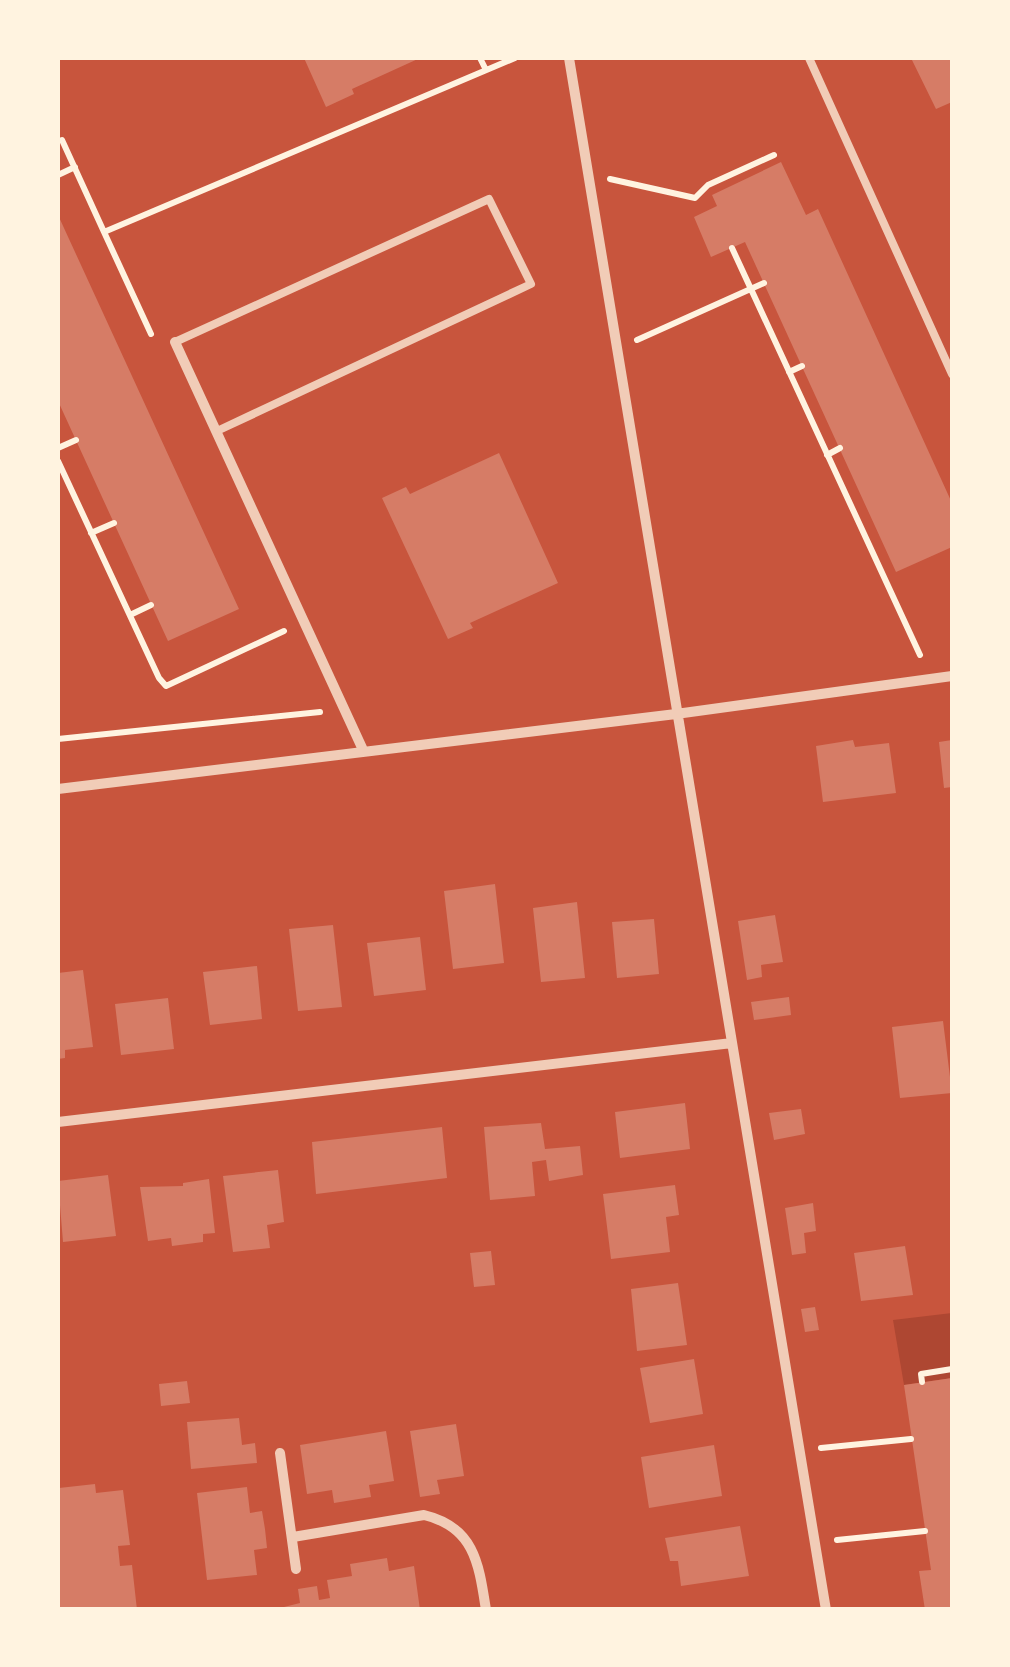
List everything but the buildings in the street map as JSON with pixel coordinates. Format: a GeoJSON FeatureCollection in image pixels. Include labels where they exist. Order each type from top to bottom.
{"type":"FeatureCollection","features":[{"type":"Feature","properties":{"kind":"street"},"geometry":{"type":"LineString","coordinates":[[569,58],[826,1610]]}},
{"type":"Feature","properties":{"kind":"street"},"geometry":{"type":"LineString","coordinates":[[175,342],[364,752]]}},
{"type":"Feature","properties":{"kind":"street"},"geometry":{"type":"LineString","coordinates":[[58,789],[676,714],[952,676]]}},
{"type":"Feature","properties":{"kind":"street"},"geometry":{"type":"LineString","coordinates":[[58,1122],[732,1043]]}},
{"type":"Feature","properties":{"kind":"street"},"geometry":{"type":"LineString","coordinates":[[280,1453],[296,1569]]}},
{"type":"Feature","properties":{"kind":"street"},"geometry":{"type":"LineString","coordinates":[[293,1538],[424,1515],[442,1519],[467,1540],[479,1566],[486,1610]]}},
{"type":"Feature","properties":{"kind":"lane"},"geometry":{"type":"LineString","coordinates":[[809,58],[952,374]]}},
{"type":"Feature","properties":{"kind":"lane"},"geometry":{"type":"LineString","coordinates":[[175,342],[489,199],[530,284],[216,432]]}},
{"type":"Feature","properties":{"kind":"path"},"geometry":{"type":"LineString","coordinates":[[480,58],[486,70]]}},
{"type":"Feature","properties":{"kind":"path"},"geometry":{"type":"LineString","coordinates":[[62,140],[104,232]]}},
{"type":"Feature","properties":{"kind":"path"},"geometry":{"type":"LineString","coordinates":[[589,182],[613,179],[695,198],[708,186],[774,155]]}},
{"type":"Feature","properties":{"kind":"path"},"geometry":{"type":"LineString","coordinates":[[58,175],[75,167]]}},
{"type":"Feature","properties":{"kind":"path"},"geometry":{"type":"LineString","coordinates":[[732,248],[930,679]]}},
{"type":"Feature","properties":{"kind":"path"},"geometry":{"type":"LineString","coordinates":[[616,346],[646,337],[764,283]]}},
{"type":"Feature","properties":{"kind":"path"},"geometry":{"type":"LineString","coordinates":[[789,372],[802,366]]}},
{"type":"Feature","properties":{"kind":"path"},"geometry":{"type":"LineString","coordinates":[[58,448],[76,440]]}},
{"type":"Feature","properties":{"kind":"path"},"geometry":{"type":"LineString","coordinates":[[826,455],[840,448]]}},
{"type":"Feature","properties":{"kind":"path"},"geometry":{"type":"LineString","coordinates":[[58,461],[166,686],[285,630]]}},
{"type":"Feature","properties":{"kind":"path"},"geometry":{"type":"LineString","coordinates":[[91,533],[114,523]]}},
{"type":"Feature","properties":{"kind":"path"},"geometry":{"type":"LineString","coordinates":[[865,538],[878,532]]}},
{"type":"Feature","properties":{"kind":"path"},"geometry":{"type":"LineString","coordinates":[[130,615],[151,605]]}},
{"type":"Feature","properties":{"kind":"path"},"geometry":{"type":"LineString","coordinates":[[922,1382],[921,1374],[952,1369]]}},
{"type":"Feature","properties":{"kind":"path"},"geometry":{"type":"LineString","coordinates":[[800,1450],[912,1438]]}},
{"type":"Feature","properties":{"kind":"path"},"geometry":{"type":"LineString","coordinates":[[816,1542],[925,1531]]}},
{"type":"Feature","properties":{"kind":"shaded area"},"geometry":{"type":"Polygon","coordinates":[[[952,1313],[952,1378],[904,1385],[893,1320],[952,1313]]]}}]}
